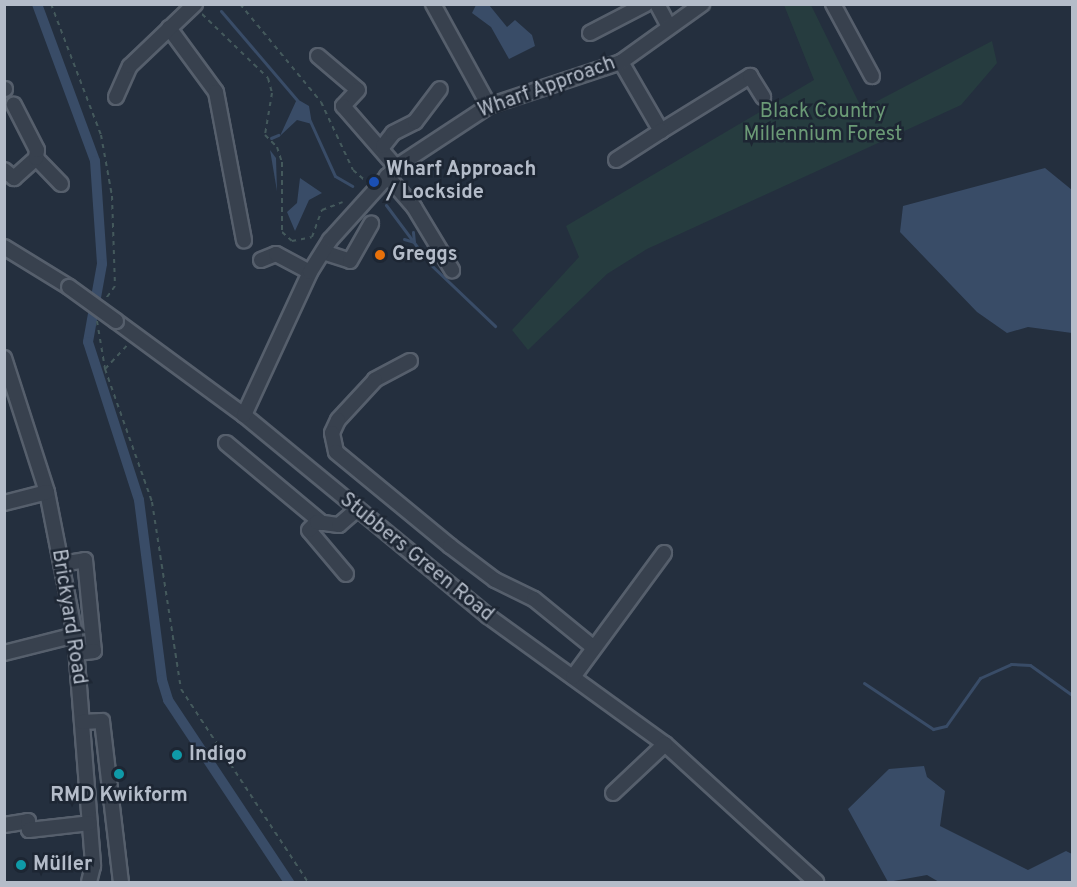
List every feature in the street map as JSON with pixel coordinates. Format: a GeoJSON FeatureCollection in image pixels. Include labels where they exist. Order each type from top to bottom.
{"type":"FeatureCollection","features":[{"type":"Feature","properties":{"kind":"street"},"geometry":{"type":"LineString","coordinates":[[433,4],[489,106]]}},
{"type":"Feature","properties":{"kind":"street"},"geometry":{"type":"LineString","coordinates":[[590,33],[646,4]]}},
{"type":"Feature","properties":{"kind":"street"},"geometry":{"type":"LineString","coordinates":[[657,4],[669,27]]}},
{"type":"Feature","properties":{"kind":"street","name":"Wharf Approach"},"geometry":{"type":"LineString","coordinates":[[244,415],[310,272],[322,252],[375,188],[392,172],[489,106],[621,62],[702,4]]}},
{"type":"Feature","properties":{"kind":"street"},"geometry":{"type":"LineString","coordinates":[[833,4],[872,76]]}},
{"type":"Feature","properties":{"kind":"street"},"geometry":{"type":"LineString","coordinates":[[116,97],[130,66],[194,5]]}},
{"type":"Feature","properties":{"kind":"street"},"geometry":{"type":"LineString","coordinates":[[169,28],[187,48],[216,92],[244,240]]}},
{"type":"Feature","properties":{"kind":"street"},"geometry":{"type":"LineString","coordinates":[[318,56],[358,90],[343,106],[383,146],[392,172],[452,270]]}},
{"type":"Feature","properties":{"kind":"street"},"geometry":{"type":"LineString","coordinates":[[621,62],[662,131]]}},
{"type":"Feature","properties":{"kind":"street"},"geometry":{"type":"LineString","coordinates":[[616,160],[750,76],[763,97]]}},
{"type":"Feature","properties":{"kind":"street"},"geometry":{"type":"LineString","coordinates":[[383,146],[393,133],[415,122],[440,89]]}},
{"type":"Feature","properties":{"kind":"street"},"geometry":{"type":"LineString","coordinates":[[14,105],[34,136],[36,158],[61,184]]}},
{"type":"Feature","properties":{"kind":"street"},"geometry":{"type":"LineString","coordinates":[[4,170],[14,178],[36,158]]}},
{"type":"Feature","properties":{"kind":"street"},"geometry":{"type":"LineString","coordinates":[[322,252],[351,261],[371,224]]}},
{"type":"Feature","properties":{"kind":"street","name":"Stubbers Green Road"},"geometry":{"type":"LineString","coordinates":[[4,247],[69,287],[244,415],[356,510],[573,677],[666,744],[816,882]]}},
{"type":"Feature","properties":{"kind":"street"},"geometry":{"type":"LineString","coordinates":[[261,260],[276,254],[310,272]]}},
{"type":"Feature","properties":{"kind":"street","name":"Brickyard Road"},"geometry":{"type":"LineString","coordinates":[[4,358],[11,392],[47,492],[75,635],[90,823],[89,882]]}},
{"type":"Feature","properties":{"kind":"street"},"geometry":{"type":"LineString","coordinates":[[410,361],[375,380],[338,420],[332,433],[336,452],[450,546],[495,580],[534,598],[594,648]]}},
{"type":"Feature","properties":{"kind":"street"},"geometry":{"type":"LineString","coordinates":[[226,443],[322,523]]}},
{"type":"Feature","properties":{"kind":"street"},"geometry":{"type":"LineString","coordinates":[[4,503],[47,492]]}},
{"type":"Feature","properties":{"kind":"street"},"geometry":{"type":"LineString","coordinates":[[346,574],[311,538],[310,526],[322,523],[339,525],[356,510]]}},
{"type":"Feature","properties":{"kind":"street"},"geometry":{"type":"LineString","coordinates":[[573,677],[664,553]]}},
{"type":"Feature","properties":{"kind":"street"},"geometry":{"type":"LineString","coordinates":[[61,564],[85,560],[94,651],[77,653]]}},
{"type":"Feature","properties":{"kind":"street"},"geometry":{"type":"LineString","coordinates":[[4,653],[75,635]]}},
{"type":"Feature","properties":{"kind":"street"},"geometry":{"type":"LineString","coordinates":[[82,722],[102,721],[121,882]]}},
{"type":"Feature","properties":{"kind":"street"},"geometry":{"type":"LineString","coordinates":[[613,793],[666,744]]}},
{"type":"Feature","properties":{"kind":"street"},"geometry":{"type":"LineString","coordinates":[[4,825],[28,821],[29,830],[90,823]]}},
{"type":"Feature","properties":{"kind":"path"},"geometry":{"type":"LineString","coordinates":[[51,4],[101,135],[112,196],[115,286],[100,304]]}},
{"type":"Feature","properties":{"kind":"path"},"geometry":{"type":"LineString","coordinates":[[240,4],[321,102],[353,170],[375,188]]}},
{"type":"Feature","properties":{"kind":"path"},"geometry":{"type":"LineString","coordinates":[[194,5],[268,78],[272,93],[265,135],[277,147],[282,162],[282,232],[292,241],[312,237],[322,210],[343,202]]}},
{"type":"Feature","properties":{"kind":"path"},"geometry":{"type":"LineString","coordinates":[[98,315],[105,369],[152,502],[181,689],[308,882]]}},
{"type":"Feature","properties":{"kind":"path"},"geometry":{"type":"LineString","coordinates":[[105,369],[135,335]]}},
{"type":"Feature","properties":{"kind":"green space","name":"Black Country Millennium Forest"},"geometry":{"type":"Polygon","coordinates":[[[784,5],[811,5],[862,109],[992,41],[997,63],[961,105],[647,249],[607,274],[528,350],[512,330],[579,257],[566,226],[814,80],[784,5]]]}},
{"type":"Feature","properties":{"kind":"water"},"geometry":{"type":"Polygon","coordinates":[[[476,5],[489,5],[507,27],[515,20],[532,35],[535,46],[509,59],[491,27],[472,13],[476,5]]]}},
{"type":"Feature","properties":{"kind":"water"},"geometry":{"type":"Polygon","coordinates":[[[297,99],[309,106],[312,124],[297,120],[280,136],[297,99]]]}},
{"type":"Feature","properties":{"kind":"water"},"geometry":{"type":"Polygon","coordinates":[[[270,150],[276,158],[277,191],[270,150]]]}},
{"type":"Feature","properties":{"kind":"water"},"geometry":{"type":"Polygon","coordinates":[[[1045,168],[1072,190],[1072,333],[1028,327],[1007,333],[977,312],[900,232],[903,206],[1045,168]]]}},
{"type":"Feature","properties":{"kind":"water"},"geometry":{"type":"Polygon","coordinates":[[[300,178],[322,193],[309,200],[295,231],[287,212],[297,203],[300,178]]]}},
{"type":"Feature","properties":{"kind":"water"},"geometry":{"type":"Polygon","coordinates":[[[924,766],[927,777],[945,791],[940,826],[1028,870],[1066,851],[1072,854],[1072,881],[939,882],[927,875],[888,882],[848,809],[889,769],[924,766]]]}},
{"type":"Feature","properties":{"kind":"waterway"},"geometry":{"type":"LineString","coordinates":[[37,4],[95,161],[102,264],[88,342],[139,500],[162,680],[168,700],[289,882]]}},
{"type":"Feature","properties":{"kind":"waterway"},"geometry":{"type":"LineString","coordinates":[[221,11],[297,100]]}},
{"type":"Feature","properties":{"kind":"waterway"},"geometry":{"type":"LineString","coordinates":[[310,121],[335,176],[352,186]]}},
{"type":"Feature","properties":{"kind":"waterway"},"geometry":{"type":"LineString","coordinates":[[271,138],[278,135]]}},
{"type":"Feature","properties":{"kind":"waterway"},"geometry":{"type":"LineString","coordinates":[[386,205],[430,264],[495,326]]}},
{"type":"Feature","properties":{"kind":"waterway"},"geometry":{"type":"LineString","coordinates":[[404,239],[414,242],[413,232]]}},
{"type":"Feature","properties":{"kind":"waterway"},"geometry":{"type":"LineString","coordinates":[[864,683],[933,729],[946,726],[980,678],[1011,664],[1030,665],[1072,695]]}},
{"type":"Feature","properties":{"kind":"place","name":"Wharf Approach / Lockside"},"geometry":{"type":"Point","coordinates":[374,182]}},
{"type":"Feature","properties":{"kind":"place","name":"Greggs"},"geometry":{"type":"Point","coordinates":[380,255]}},
{"type":"Feature","properties":{"kind":"place","name":"Indigo"},"geometry":{"type":"Point","coordinates":[177,755]}},
{"type":"Feature","properties":{"kind":"place","name":"RMD Kwikform"},"geometry":{"type":"Point","coordinates":[119,774]}},
{"type":"Feature","properties":{"kind":"place","name":"Müller"},"geometry":{"type":"Point","coordinates":[21,865]}}]}
